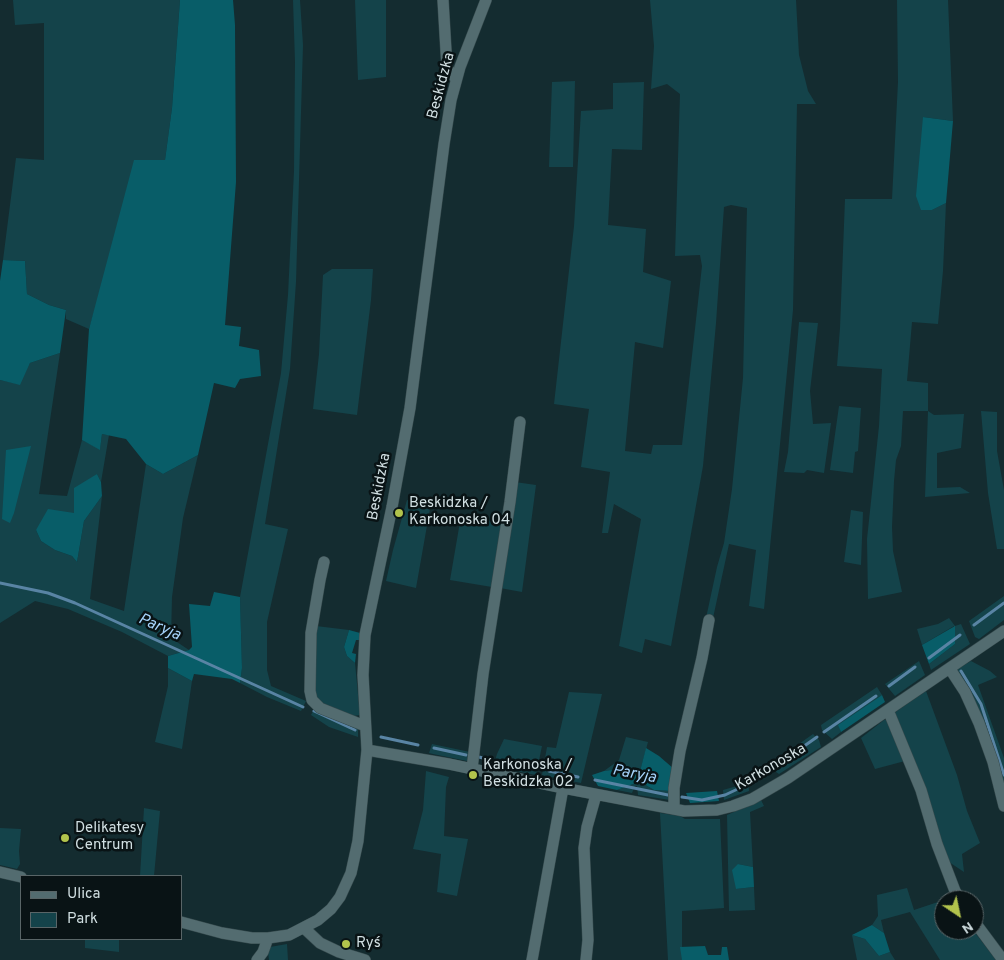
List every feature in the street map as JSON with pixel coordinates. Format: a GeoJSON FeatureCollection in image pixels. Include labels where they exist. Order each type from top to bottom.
{"type":"FeatureCollection","features":[{"type":"Feature","properties":{"kind":"street"},"geometry":{"type":"LineString","coordinates":[[443,0],[448,68],[456,79]]}},
{"type":"Feature","properties":{"kind":"street","name":"Beskidzka"},"geometry":{"type":"LineString","coordinates":[[182,922],[235,936],[268,938],[289,935],[318,920],[331,909],[340,897],[354,866],[367,750],[363,675],[365,635],[392,507],[408,418],[444,144],[456,79],[486,0]]}},
{"type":"Feature","properties":{"kind":"street"},"geometry":{"type":"LineString","coordinates":[[472,769],[520,422]]}},
{"type":"Feature","properties":{"kind":"street"},"geometry":{"type":"LineString","coordinates":[[324,562],[311,633],[310,691],[312,700],[320,708],[365,726]]}},
{"type":"Feature","properties":{"kind":"street"},"geometry":{"type":"LineString","coordinates":[[674,809],[674,788],[680,751],[709,620]]}},
{"type":"Feature","properties":{"kind":"street","name":"Karkonoska"},"geometry":{"type":"LineString","coordinates":[[367,750],[674,809],[700,812],[717,810],[752,798],[788,778],[1004,631]]}},
{"type":"Feature","properties":{"kind":"street"},"geometry":{"type":"LineString","coordinates":[[950,669],[965,692],[979,723],[993,762],[1004,806]]}},
{"type":"Feature","properties":{"kind":"street"},"geometry":{"type":"LineString","coordinates":[[888,710],[895,723],[921,790],[937,844],[956,890]]}},
{"type":"Feature","properties":{"kind":"street"},"geometry":{"type":"LineString","coordinates":[[532,960],[563,788]]}},
{"type":"Feature","properties":{"kind":"street"},"geometry":{"type":"LineString","coordinates":[[586,960],[588,940],[584,842],[586,827],[596,795]]}},
{"type":"Feature","properties":{"kind":"street"},"geometry":{"type":"LineString","coordinates":[[0,872],[20,877]]}},
{"type":"Feature","properties":{"kind":"street"},"geometry":{"type":"LineString","coordinates":[[304,928],[320,943],[339,952],[365,960]]}},
{"type":"Feature","properties":{"kind":"street"},"geometry":{"type":"LineString","coordinates":[[984,934],[1003,960]]}},
{"type":"Feature","properties":{"kind":"street"},"geometry":{"type":"LineString","coordinates":[[257,960],[262,955],[268,938]]}},
{"type":"Feature","properties":{"kind":"green space"},"geometry":{"type":"Polygon","coordinates":[[[13,0],[180,0],[172,108],[165,160],[101,289],[89,329],[66,319],[66,310],[49,305],[27,294],[25,261],[3,260],[16,158],[44,160],[44,23],[15,25],[13,0]]]}},
{"type":"Feature","properties":{"kind":"green space"},"geometry":{"type":"Polygon","coordinates":[[[293,0],[300,0],[303,45],[296,282],[290,369],[265,524],[288,529],[267,622],[267,670],[271,686],[306,701],[301,711],[240,683],[242,668],[240,597],[281,373],[288,295],[294,171],[295,62],[293,0]]]}},
{"type":"Feature","properties":{"kind":"green space"},"geometry":{"type":"Polygon","coordinates":[[[355,0],[386,0],[386,77],[358,80],[355,0]]]}},
{"type":"Feature","properties":{"kind":"green space"},"geometry":{"type":"Polygon","coordinates":[[[650,0],[796,0],[799,55],[808,91],[816,104],[797,104],[793,310],[764,609],[749,606],[756,550],[729,544],[713,618],[706,618],[724,543],[732,489],[743,378],[747,208],[731,205],[724,207],[703,466],[671,646],[645,639],[642,653],[619,646],[641,519],[614,504],[608,533],[602,533],[610,472],[581,467],[589,409],[554,404],[574,226],[581,111],[613,109],[613,83],[644,82],[642,150],[612,149],[608,225],[646,229],[643,272],[671,281],[663,348],[635,342],[625,451],[651,454],[653,445],[682,445],[702,266],[700,255],[675,256],[680,94],[667,84],[651,89],[654,46],[650,0]]]}},
{"type":"Feature","properties":{"kind":"green space"},"geometry":{"type":"Polygon","coordinates":[[[897,0],[948,0],[953,121],[923,117],[932,210],[946,203],[943,271],[938,324],[912,322],[907,381],[928,383],[928,411],[903,411],[901,446],[896,460],[894,481],[892,527],[893,551],[902,592],[868,599],[867,539],[879,426],[882,369],[837,366],[845,199],[892,199],[898,82],[897,0]]]}},
{"type":"Feature","properties":{"kind":"green space"},"geometry":{"type":"Polygon","coordinates":[[[575,81],[573,167],[549,167],[552,82],[575,81]]]}},
{"type":"Feature","properties":{"kind":"green space"},"geometry":{"type":"Polygon","coordinates":[[[332,269],[373,269],[357,415],[313,409],[319,354],[323,275],[332,269]]]}},
{"type":"Feature","properties":{"kind":"green space"},"geometry":{"type":"Polygon","coordinates":[[[799,322],[818,323],[810,391],[813,424],[831,423],[824,473],[807,470],[804,473],[784,472],[788,452],[799,322]]]}},
{"type":"Feature","properties":{"kind":"green space"},"geometry":{"type":"Polygon","coordinates":[[[60,353],[39,494],[67,496],[82,440],[100,449],[102,434],[109,435],[101,482],[97,474],[74,513],[36,530],[41,541],[55,550],[72,556],[77,562],[84,521],[102,496],[90,599],[124,611],[146,464],[163,474],[198,455],[183,518],[172,597],[171,638],[189,650],[168,656],[122,632],[68,609],[35,601],[0,623],[0,380],[19,384],[30,363],[60,353]]]}},
{"type":"Feature","properties":{"kind":"green space"},"geometry":{"type":"Polygon","coordinates":[[[839,406],[861,408],[858,451],[855,452],[853,473],[830,470],[839,406]]]}},
{"type":"Feature","properties":{"kind":"green space"},"geometry":{"type":"Polygon","coordinates":[[[928,411],[934,415],[964,414],[961,448],[937,453],[937,488],[960,487],[970,493],[925,497],[928,411]]]}},
{"type":"Feature","properties":{"kind":"green space"},"geometry":{"type":"Polygon","coordinates":[[[981,411],[997,412],[997,451],[1004,490],[1004,549],[997,549],[988,493],[981,411]]]}},
{"type":"Feature","properties":{"kind":"green space"},"geometry":{"type":"Polygon","coordinates":[[[515,482],[536,485],[522,592],[500,588],[515,482]]]}},
{"type":"Feature","properties":{"kind":"green space"},"geometry":{"type":"Polygon","coordinates":[[[407,500],[431,503],[416,588],[386,581],[407,500]]]}},
{"type":"Feature","properties":{"kind":"green space"},"geometry":{"type":"Polygon","coordinates":[[[851,510],[863,512],[861,565],[844,562],[851,510]]]}},
{"type":"Feature","properties":{"kind":"green space"},"geometry":{"type":"Polygon","coordinates":[[[461,516],[504,523],[492,587],[450,580],[461,516]]]}},
{"type":"Feature","properties":{"kind":"green space"},"geometry":{"type":"Polygon","coordinates":[[[1004,596],[1004,620],[979,639],[975,637],[969,621],[1004,596]]]}},
{"type":"Feature","properties":{"kind":"green space"},"geometry":{"type":"Polygon","coordinates":[[[949,618],[955,626],[961,624],[970,644],[931,670],[929,664],[955,644],[954,626],[922,645],[917,629],[938,624],[949,618]]]}},
{"type":"Feature","properties":{"kind":"green space"},"geometry":{"type":"Polygon","coordinates":[[[316,626],[349,630],[344,647],[347,656],[355,663],[360,715],[354,716],[320,702],[314,695],[316,626]]]}},
{"type":"Feature","properties":{"kind":"green space"},"geometry":{"type":"Polygon","coordinates":[[[919,661],[925,675],[895,696],[885,684],[919,661]]]}},
{"type":"Feature","properties":{"kind":"green space"},"geometry":{"type":"Polygon","coordinates":[[[971,661],[997,677],[978,685],[1004,758],[1004,793],[956,670],[971,661]]]}},
{"type":"Feature","properties":{"kind":"green space"},"geometry":{"type":"Polygon","coordinates":[[[168,668],[192,681],[182,749],[155,742],[168,686],[168,668]]]}},
{"type":"Feature","properties":{"kind":"green space"},"geometry":{"type":"Polygon","coordinates":[[[877,687],[882,695],[839,725],[841,732],[832,739],[822,730],[821,725],[877,687]]]}},
{"type":"Feature","properties":{"kind":"green space"},"geometry":{"type":"Polygon","coordinates":[[[926,691],[957,775],[967,811],[980,843],[962,854],[964,872],[946,860],[894,713],[926,691]]]}},
{"type":"Feature","properties":{"kind":"green space"},"geometry":{"type":"Polygon","coordinates":[[[569,692],[602,694],[581,783],[542,775],[547,747],[556,748],[569,692]]]}},
{"type":"Feature","properties":{"kind":"green space"},"geometry":{"type":"Polygon","coordinates":[[[314,709],[358,728],[358,737],[329,727],[311,715],[314,709]]]}},
{"type":"Feature","properties":{"kind":"green space"},"geometry":{"type":"Polygon","coordinates":[[[884,720],[890,720],[905,761],[875,769],[861,738],[884,720]]]}},
{"type":"Feature","properties":{"kind":"green space"},"geometry":{"type":"Polygon","coordinates":[[[813,734],[819,740],[821,747],[779,774],[776,772],[772,763],[813,734]]]}},
{"type":"Feature","properties":{"kind":"green space"},"geometry":{"type":"Polygon","coordinates":[[[626,737],[648,742],[639,775],[618,769],[604,771],[619,760],[626,737]]]}},
{"type":"Feature","properties":{"kind":"green space"},"geometry":{"type":"Polygon","coordinates":[[[504,739],[542,746],[536,775],[496,767],[494,764],[504,739]]]}},
{"type":"Feature","properties":{"kind":"green space"},"geometry":{"type":"Polygon","coordinates":[[[432,744],[470,752],[467,761],[429,753],[432,744]]]}},
{"type":"Feature","properties":{"kind":"green space"},"geometry":{"type":"Polygon","coordinates":[[[426,771],[449,777],[446,787],[444,836],[468,839],[457,896],[437,892],[441,854],[413,849],[423,810],[426,771]]]}},
{"type":"Feature","properties":{"kind":"green space"},"geometry":{"type":"Polygon","coordinates":[[[637,780],[654,790],[671,791],[670,800],[638,795],[637,786],[635,786],[632,793],[617,790],[636,783],[637,780]]]}},
{"type":"Feature","properties":{"kind":"green space"},"geometry":{"type":"Polygon","coordinates":[[[748,780],[749,791],[724,800],[723,790],[748,780]]]}},
{"type":"Feature","properties":{"kind":"green space"},"geometry":{"type":"Polygon","coordinates":[[[761,800],[764,806],[750,812],[753,867],[738,864],[736,889],[754,887],[755,910],[729,911],[727,815],[761,800]]]}},
{"type":"Feature","properties":{"kind":"green space"},"geometry":{"type":"Polygon","coordinates":[[[144,808],[160,811],[154,875],[140,875],[144,808]]]}},
{"type":"Feature","properties":{"kind":"green space"},"geometry":{"type":"Polygon","coordinates":[[[660,813],[680,816],[685,819],[720,819],[724,908],[682,911],[682,960],[668,960],[660,813]]]}},
{"type":"Feature","properties":{"kind":"green space"},"geometry":{"type":"Polygon","coordinates":[[[0,828],[21,829],[20,864],[17,869],[0,865],[0,828]]]}},
{"type":"Feature","properties":{"kind":"green space"},"geometry":{"type":"Polygon","coordinates":[[[907,888],[914,910],[934,903],[934,940],[981,940],[996,960],[940,960],[910,912],[881,920],[884,933],[872,925],[878,916],[877,895],[907,888]]]}},
{"type":"Feature","properties":{"kind":"green space"},"geometry":{"type":"Polygon","coordinates":[[[852,935],[865,939],[879,956],[890,952],[895,960],[857,960],[852,935]]]}},
{"type":"Feature","properties":{"kind":"green space"},"geometry":{"type":"Polygon","coordinates":[[[85,940],[119,940],[119,952],[85,948],[85,940]]]}},
{"type":"Feature","properties":{"kind":"green space"},"geometry":{"type":"Polygon","coordinates":[[[287,944],[288,960],[269,960],[268,952],[270,947],[287,944]]]}},
{"type":"Feature","properties":{"kind":"shaded area"},"geometry":{"type":"Polygon","coordinates":[[[180,0],[233,0],[235,25],[236,182],[225,325],[241,327],[239,346],[259,350],[261,376],[240,379],[235,388],[214,383],[198,455],[163,474],[146,464],[126,439],[102,434],[100,450],[82,440],[89,329],[134,160],[165,160],[172,108],[180,0]]]}},
{"type":"Feature","properties":{"kind":"shaded area"},"geometry":{"type":"Polygon","coordinates":[[[923,117],[953,121],[946,203],[932,210],[921,210],[916,196],[923,117]]]}},
{"type":"Feature","properties":{"kind":"shaded area"},"geometry":{"type":"Polygon","coordinates":[[[3,260],[25,261],[27,294],[49,305],[66,310],[60,353],[30,363],[20,385],[0,380],[0,281],[3,260]]]}},
{"type":"Feature","properties":{"kind":"shaded area"},"geometry":{"type":"Polygon","coordinates":[[[31,446],[10,523],[2,519],[6,450],[31,446]]]}},
{"type":"Feature","properties":{"kind":"shaded area"},"geometry":{"type":"Polygon","coordinates":[[[97,474],[101,482],[102,496],[84,521],[77,562],[72,556],[55,550],[41,541],[36,530],[48,509],[74,513],[74,488],[97,474]]]}},
{"type":"Feature","properties":{"kind":"shaded area"},"geometry":{"type":"Polygon","coordinates":[[[214,592],[240,597],[242,668],[240,683],[232,679],[194,674],[192,681],[168,668],[168,656],[189,650],[192,647],[189,604],[210,606],[214,592]]]}},
{"type":"Feature","properties":{"kind":"shaded area"},"geometry":{"type":"Polygon","coordinates":[[[955,626],[955,644],[929,664],[922,645],[955,626]]]}},
{"type":"Feature","properties":{"kind":"shaded area"},"geometry":{"type":"Polygon","coordinates":[[[349,630],[360,633],[359,640],[356,640],[352,653],[356,654],[355,663],[347,656],[344,647],[349,630]]]}},
{"type":"Feature","properties":{"kind":"shaded area"},"geometry":{"type":"Polygon","coordinates":[[[882,695],[885,702],[841,732],[838,725],[882,695]]]}},
{"type":"Feature","properties":{"kind":"shaded area"},"geometry":{"type":"Polygon","coordinates":[[[646,748],[674,769],[671,791],[654,790],[637,780],[636,783],[617,790],[598,786],[592,775],[604,771],[618,769],[639,775],[646,748]]]}},
{"type":"Feature","properties":{"kind":"shaded area"},"geometry":{"type":"Polygon","coordinates":[[[717,791],[719,801],[690,803],[686,793],[717,791]]]}},
{"type":"Feature","properties":{"kind":"shaded area"},"geometry":{"type":"Polygon","coordinates":[[[738,864],[753,867],[754,887],[736,889],[732,870],[738,864]]]}},
{"type":"Feature","properties":{"kind":"shaded area"},"geometry":{"type":"Polygon","coordinates":[[[872,925],[884,933],[890,952],[879,956],[865,939],[852,935],[872,925]]]}},
{"type":"Feature","properties":{"kind":"shaded area"},"geometry":{"type":"Polygon","coordinates":[[[705,946],[708,955],[721,955],[722,947],[727,947],[729,960],[682,960],[680,947],[705,946]]]}},
{"type":"Feature","properties":{"kind":"waterway","name":"Paryja"},"geometry":{"type":"LineString","coordinates":[[0,583],[48,593],[75,603],[303,707]]}},
{"type":"Feature","properties":{"kind":"waterway","name":"Paryja"},"geometry":{"type":"LineString","coordinates":[[974,625],[1004,603]]}},
{"type":"Feature","properties":{"kind":"waterway","name":"Paryja"},"geometry":{"type":"LineString","coordinates":[[929,658],[960,635]]}},
{"type":"Feature","properties":{"kind":"waterway","name":"Paryja"},"geometry":{"type":"LineString","coordinates":[[889,686],[915,667]]}},
{"type":"Feature","properties":{"kind":"waterway"},"geometry":{"type":"LineString","coordinates":[[961,671],[981,704],[1004,775]]}},
{"type":"Feature","properties":{"kind":"waterway","name":"Paryja"},"geometry":{"type":"LineString","coordinates":[[824,732],[876,696]]}},
{"type":"Feature","properties":{"kind":"waterway","name":"Paryja"},"geometry":{"type":"LineString","coordinates":[[314,711],[355,730]]}},
{"type":"Feature","properties":{"kind":"waterway","name":"Paryja"},"geometry":{"type":"LineString","coordinates":[[381,737],[418,745]]}},
{"type":"Feature","properties":{"kind":"waterway","name":"Paryja"},"geometry":{"type":"LineString","coordinates":[[780,763],[817,737]]}},
{"type":"Feature","properties":{"kind":"waterway","name":"Paryja"},"geometry":{"type":"LineString","coordinates":[[434,748],[466,755]]}},
{"type":"Feature","properties":{"kind":"waterway","name":"Paryja"},"geometry":{"type":"LineString","coordinates":[[479,757],[487,759]]}},
{"type":"Feature","properties":{"kind":"waterway","name":"Paryja"},"geometry":{"type":"LineString","coordinates":[[501,762],[532,768]]}},
{"type":"Feature","properties":{"kind":"waterway","name":"Paryja"},"geometry":{"type":"LineString","coordinates":[[549,771],[578,777]]}},
{"type":"Feature","properties":{"kind":"waterway","name":"Paryja"},"geometry":{"type":"LineString","coordinates":[[754,781],[766,773]]}},
{"type":"Feature","properties":{"kind":"waterway","name":"Paryja"},"geometry":{"type":"LineString","coordinates":[[595,780],[668,795]]}},
{"type":"Feature","properties":{"kind":"waterway","name":"Paryja"},"geometry":{"type":"LineString","coordinates":[[682,797],[702,800],[725,795],[744,786]]}},
{"type":"Feature","properties":{"kind":"place","name":"Beskidzka / Karkonoska 04"},"geometry":{"type":"Point","coordinates":[399,513]}},
{"type":"Feature","properties":{"kind":"place","name":"Karkonoska / Beskidzka 02"},"geometry":{"type":"Point","coordinates":[473,775]}},
{"type":"Feature","properties":{"kind":"place","name":"Delikatesy Centrum"},"geometry":{"type":"Point","coordinates":[65,838]}},
{"type":"Feature","properties":{"kind":"place","name":"Ryś"},"geometry":{"type":"Point","coordinates":[346,944]}}]}
